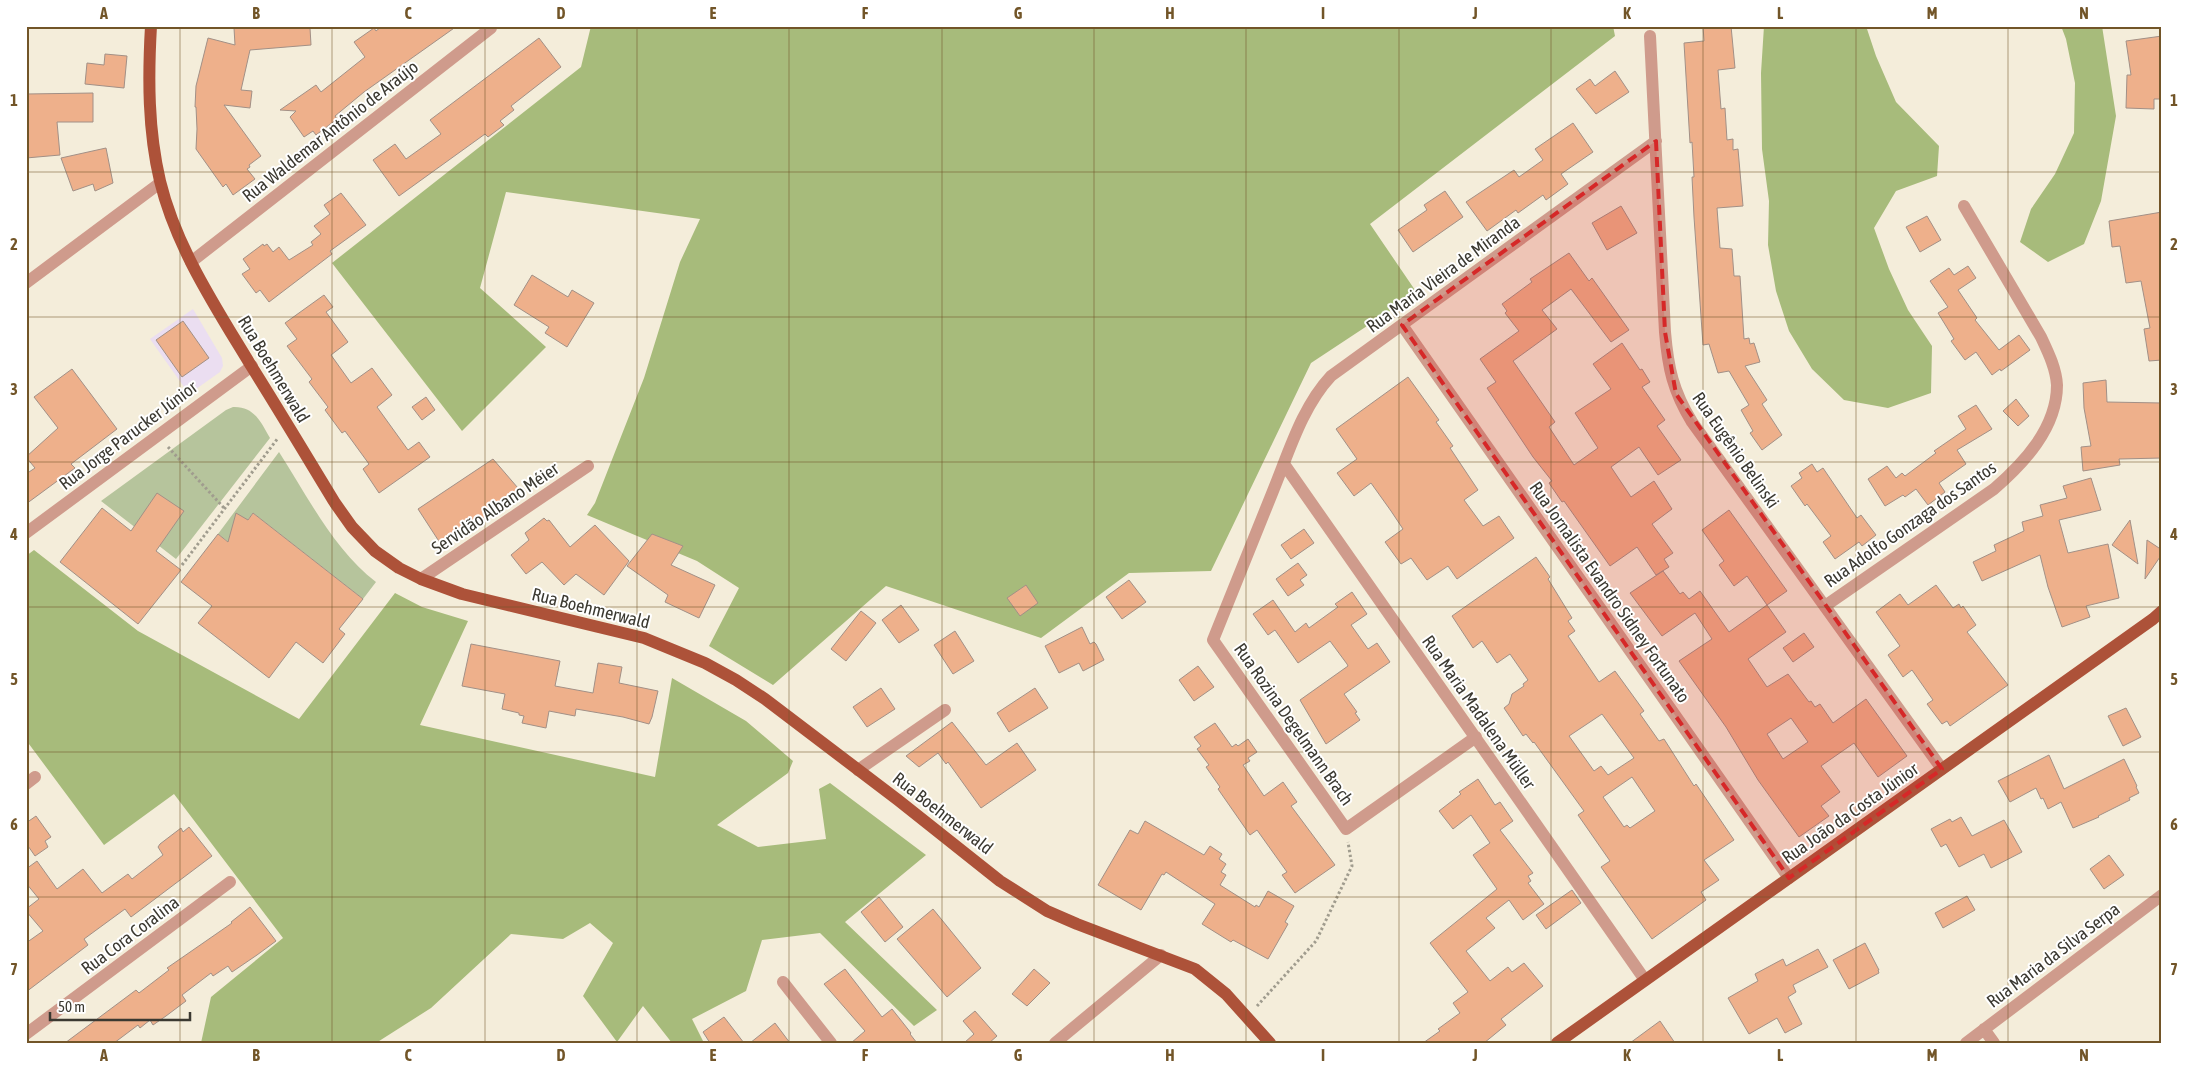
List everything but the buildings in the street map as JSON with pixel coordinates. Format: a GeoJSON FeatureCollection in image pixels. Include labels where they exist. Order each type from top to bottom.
{"type":"FeatureCollection","features":[{"type":"Feature","properties":{"kind":"main road","name":"Rua Boehmerwald"},"geometry":{"type":"LineString","coordinates":[[151,26],[149,73],[150,121],[160,183],[172,218],[191,262],[335,503],[352,527],[375,551],[398,568],[421,579],[462,594],[621,632],[671,648],[736,680],[765,699],[1000,881],[1047,910],[1077,924],[1195,968],[1211,980],[1248,1016],[1270,1043]]}},
{"type":"Feature","properties":{"kind":"main road","name":"Rua João da Costa Júnior"},"geometry":{"type":"LineString","coordinates":[[1557,1043],[2162,611]]}},
{"type":"Feature","properties":{"kind":"street","name":"Rua Waldemar Antônio de Araújo"},"geometry":{"type":"LineString","coordinates":[[191,262],[491,28]]}},
{"type":"Feature","properties":{"kind":"street","name":"Rua Eugênio Belinski"},"geometry":{"type":"LineString","coordinates":[[1650,36],[1665,332],[1667,356],[1676,394],[1692,422],[1942,769]]}},
{"type":"Feature","properties":{"kind":"street","name":"Rua Maria Vieira de Miranda"},"geometry":{"type":"LineString","coordinates":[[1284,464],[1317,391],[1331,376],[1656,141]]}},
{"type":"Feature","properties":{"kind":"street"},"geometry":{"type":"LineString","coordinates":[[26,283],[160,183]]}},
{"type":"Feature","properties":{"kind":"street","name":"Rua Adolfo Gonzaga dos Santos"},"geometry":{"type":"LineString","coordinates":[[1825,606],[1994,489],[2032,451],[2044,432],[2052,411],[2056,385],[2051,358],[2041,337],[1964,206]]}},
{"type":"Feature","properties":{"kind":"street","name":"Rua Jornalista Evandro Sidney Fortunato"},"geometry":{"type":"LineString","coordinates":[[1402,325],[1789,878]]}},
{"type":"Feature","properties":{"kind":"street","name":"Rua Jorge Parucker Júnior"},"geometry":{"type":"LineString","coordinates":[[26,533],[252,366]]}},
{"type":"Feature","properties":{"kind":"street","name":"Rua Maria Madalena Müller"},"geometry":{"type":"LineString","coordinates":[[1284,464],[1645,980]]}},
{"type":"Feature","properties":{"kind":"street","name":"Rua Rozina Degelmann Brach"},"geometry":{"type":"LineString","coordinates":[[1284,464],[1213,640],[1346,829],[1476,737]]}},
{"type":"Feature","properties":{"kind":"street","name":"Servidão Albano Méier"},"geometry":{"type":"LineString","coordinates":[[421,579],[588,466]]}},
{"type":"Feature","properties":{"kind":"street"},"geometry":{"type":"LineString","coordinates":[[858,770],[945,710]]}},
{"type":"Feature","properties":{"kind":"street","name":"Rua Cora Coralina"},"geometry":{"type":"LineString","coordinates":[[26,1034],[230,882]]}},
{"type":"Feature","properties":{"kind":"street","name":"Rua Maria da Silva Serpa"},"geometry":{"type":"LineString","coordinates":[[1966,1043],[2162,895]]}},
{"type":"Feature","properties":{"kind":"street"},"geometry":{"type":"LineString","coordinates":[[1055,1043],[1161,954]]}},
{"type":"Feature","properties":{"kind":"street"},"geometry":{"type":"LineString","coordinates":[[783,982],[830,1043]]}},
{"type":"Feature","properties":{"kind":"street"},"geometry":{"type":"LineString","coordinates":[[1984,1029],[1994,1043]]}},
{"type":"Feature","properties":{"kind":"path"},"geometry":{"type":"LineString","coordinates":[[182,565],[288,425]]}},
{"type":"Feature","properties":{"kind":"path"},"geometry":{"type":"LineString","coordinates":[[158,435],[225,509]]}},
{"type":"Feature","properties":{"kind":"path"},"geometry":{"type":"LineString","coordinates":[[1248,1016],[1276,988],[1316,940],[1352,866],[1346,829]]}},
{"type":"Feature","properties":{"kind":"highlighted area"},"geometry":{"type":"Polygon","coordinates":[[[1656,141],[1665,332],[1676,394],[1942,769],[1789,878],[1402,325],[1656,141]]]}},
{"type":"Feature","properties":{"kind":"shaded area"},"geometry":{"type":"Polygon","coordinates":[[[193,309],[222,358],[223,366],[220,372],[189,394],[150,339],[193,309]]]}},
{"type":"Feature","properties":{"kind":"green space"},"geometry":{"type":"Polygon","coordinates":[[[591,26],[1613,26],[1615,36],[1370,224],[1417,293],[1311,363],[1211,571],[1129,573],[1041,638],[886,586],[773,685],[709,646],[739,588],[697,561],[587,515],[595,503],[644,378],[680,262],[700,219],[506,192],[480,288],[546,347],[462,431],[332,263],[581,67],[591,26]]]}},
{"type":"Feature","properties":{"kind":"green space"},"geometry":{"type":"Polygon","coordinates":[[[1764,26],[1866,26],[1876,56],[1896,102],[1939,146],[1937,176],[1896,191],[1874,228],[1889,269],[1908,310],[1932,346],[1931,393],[1888,408],[1844,400],[1812,369],[1789,331],[1776,291],[1768,245],[1769,201],[1762,149],[1761,73],[1764,26]]]}},
{"type":"Feature","properties":{"kind":"green space"},"geometry":{"type":"Polygon","coordinates":[[[2061,26],[2102,26],[2116,116],[2101,201],[2084,244],[2048,262],[2020,242],[2031,209],[2055,174],[2074,133],[2075,83],[2066,39],[2061,26]]]}},
{"type":"Feature","properties":{"kind":"green space"},"geometry":{"type":"Polygon","coordinates":[[[240,407],[252,412],[270,438],[176,559],[101,501],[226,410],[240,407]]]}},
{"type":"Feature","properties":{"kind":"green space"},"geometry":{"type":"Polygon","coordinates":[[[279,452],[334,539],[347,555],[376,582],[363,599],[253,513],[230,543],[218,534],[279,452]]]}},
{"type":"Feature","properties":{"kind":"green space"},"geometry":{"type":"Polygon","coordinates":[[[34,550],[138,631],[299,719],[395,593],[422,607],[468,621],[420,725],[655,777],[672,678],[746,721],[793,761],[788,773],[717,825],[758,847],[826,839],[819,789],[830,783],[926,855],[845,922],[937,1010],[914,1026],[820,933],[762,940],[746,991],[692,1019],[704,1043],[672,1043],[643,1006],[617,1042],[583,996],[613,943],[590,923],[563,939],[511,934],[431,1008],[376,1043],[201,1043],[211,997],[283,938],[174,794],[104,845],[26,740],[26,556],[34,550]]]}}]}
